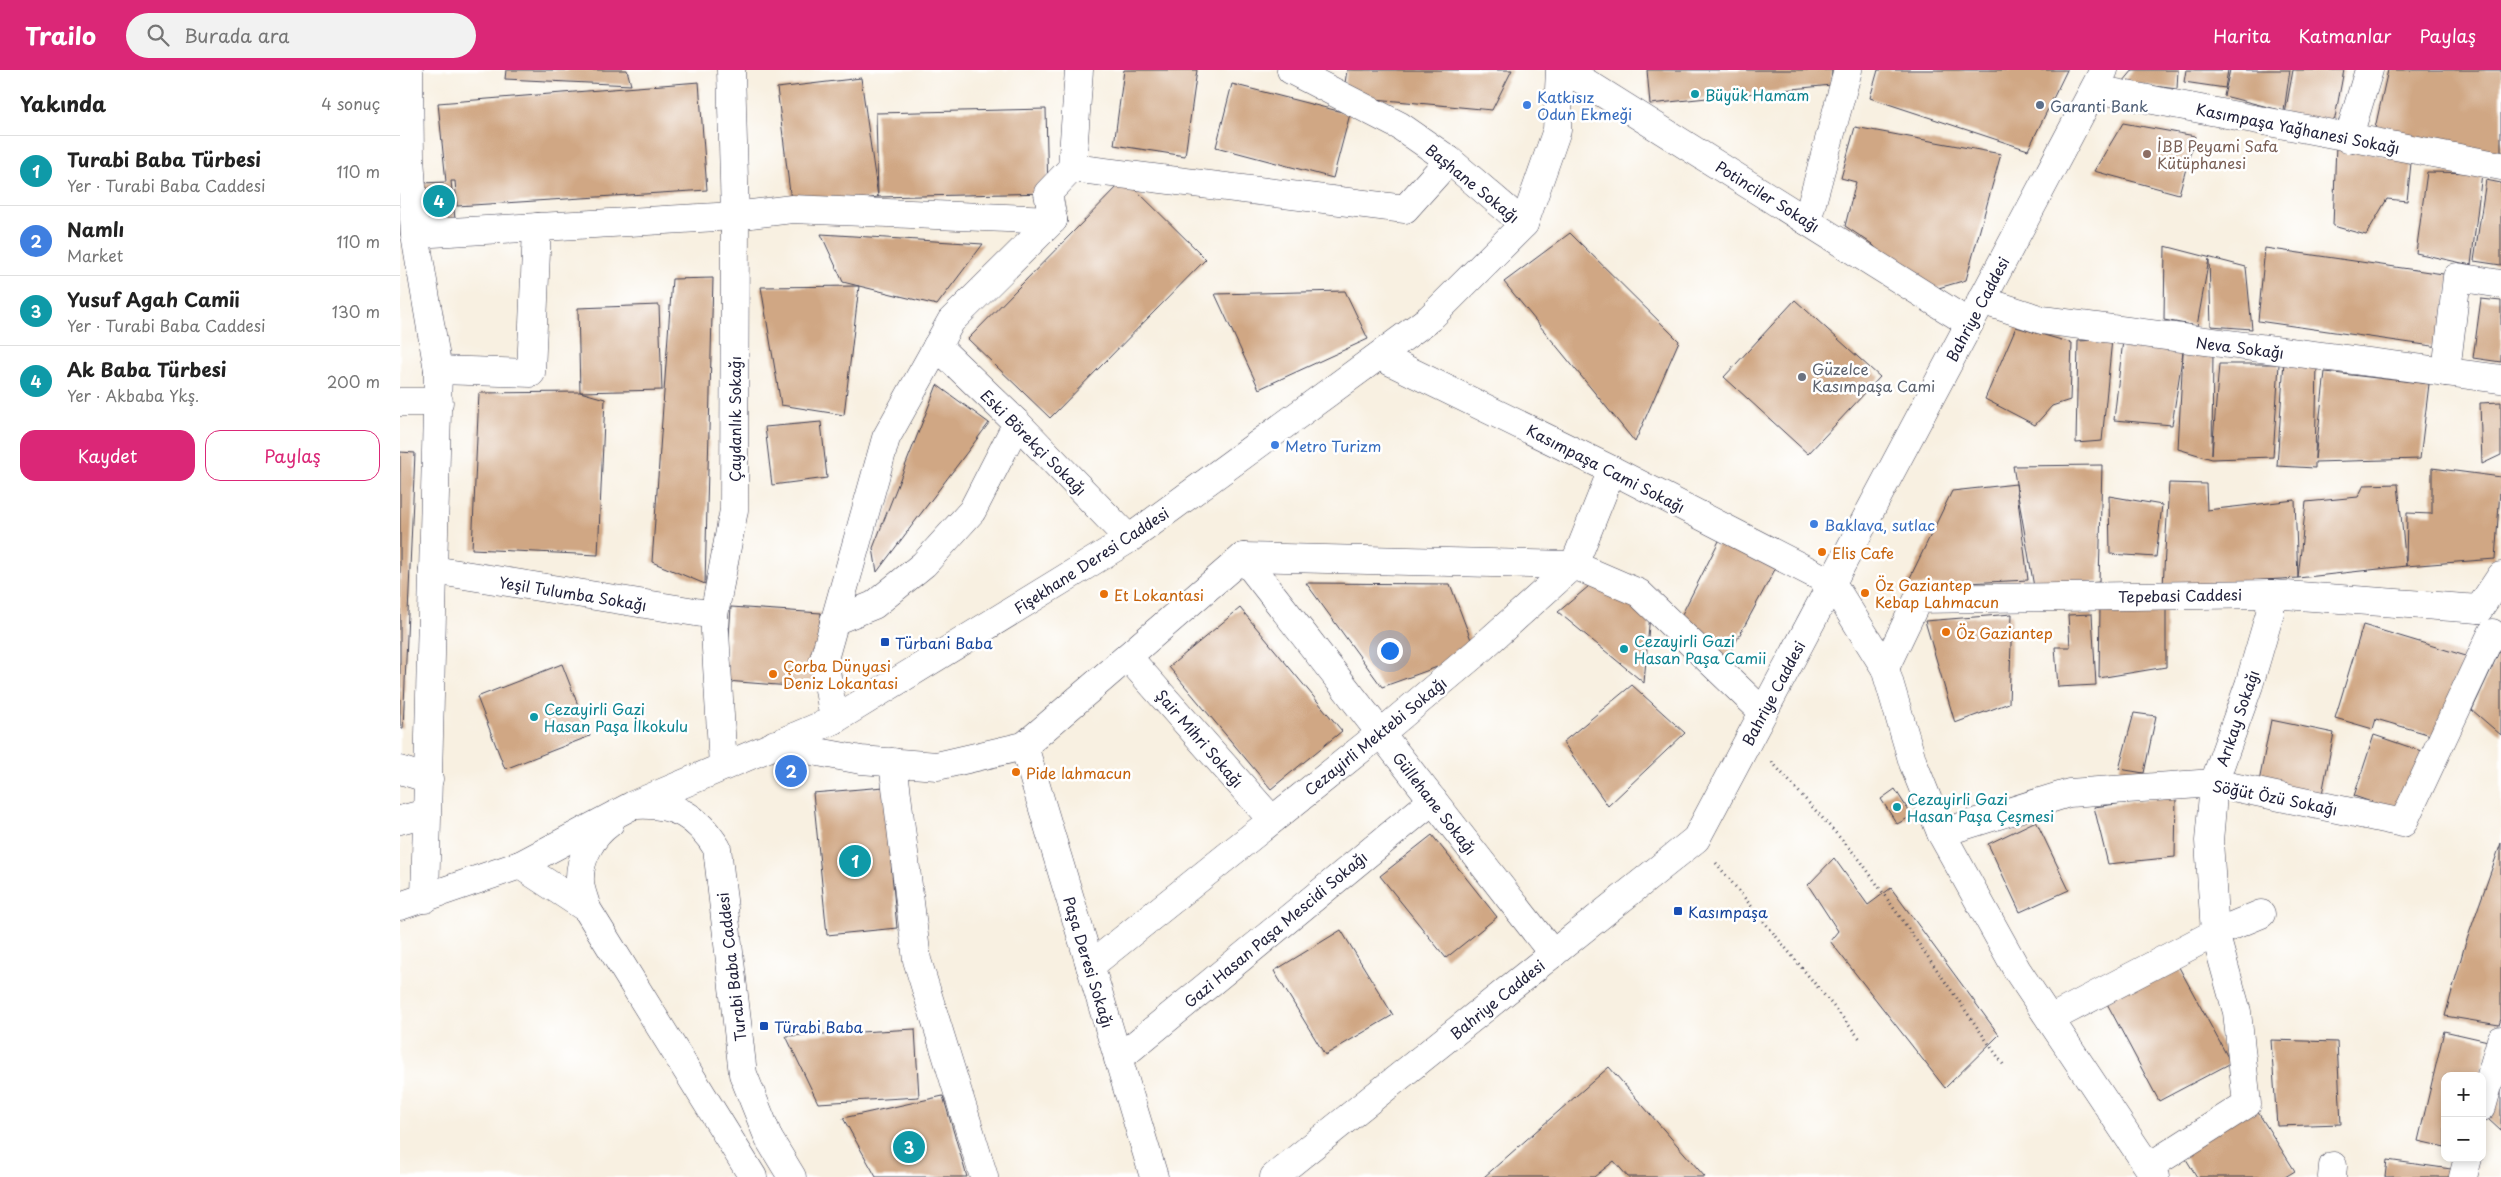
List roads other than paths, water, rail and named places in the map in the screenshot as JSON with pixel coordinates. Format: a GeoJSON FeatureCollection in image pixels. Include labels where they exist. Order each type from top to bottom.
{"type":"FeatureCollection","features":[{"type":"Feature","properties":{"kind":"street"},"geometry":{"type":"LineString","coordinates":[[408,901],[426,813],[438,402],[438,370],[415,234],[405,156],[409,70]]}},
{"type":"Feature","properties":{"kind":"street","name":"Çaydanlık Sokağı"},"geometry":{"type":"LineString","coordinates":[[723,766],[714,616],[734,510],[735,216],[731,70]]}},
{"type":"Feature","properties":{"kind":"street"},"geometry":{"type":"LineString","coordinates":[[1052,220],[1048,193],[1072,168],[1079,70]]}},
{"type":"Feature","properties":{"kind":"street","name":"Başhane Sokağı"},"geometry":{"type":"LineString","coordinates":[[1291,70],[1400,126],[1450,160],[1524,224]]}},
{"type":"Feature","properties":{"kind":"street","name":"Fişekhane Deresi Caddesi"},"geometry":{"type":"LineString","coordinates":[[408,901],[520,865],[633,805],[834,720],[1129,539],[1430,318],[1524,224],[1557,130],[1560,70]]}},
{"type":"Feature","properties":{"kind":"street","name":"Potinciler Sokağı"},"geometry":{"type":"LineString","coordinates":[[1566,70],[1807,221],[1975,311]]}},
{"type":"Feature","properties":{"kind":"street"},"geometry":{"type":"LineString","coordinates":[[1807,221],[1848,70]]}},
{"type":"Feature","properties":{"kind":"street"},"geometry":{"type":"LineString","coordinates":[[2348,139],[2369,70]]}},
{"type":"Feature","properties":{"kind":"street","name":"Kasımpaşa Yağhanesi Sokağı"},"geometry":{"type":"LineString","coordinates":[[2099,79],[2348,139],[2501,166]]}},
{"type":"Feature","properties":{"kind":"street","name":"Bahriye Caddesi"},"geometry":{"type":"LineString","coordinates":[[1274,1177],[1696,839],[2099,79]]}},
{"type":"Feature","properties":{"kind":"street"},"geometry":{"type":"LineString","coordinates":[[1072,168],[1405,209],[1450,160]]}},
{"type":"Feature","properties":{"kind":"street"},"geometry":{"type":"LineString","coordinates":[[415,234],[735,216],[792,209],[1052,220]]}},
{"type":"Feature","properties":{"kind":"street"},"geometry":{"type":"LineString","coordinates":[[834,720],[824,659],[886,438],[951,321],[1052,220]]}},
{"type":"Feature","properties":{"kind":"street"},"geometry":{"type":"LineString","coordinates":[[438,370],[531,373],[537,227]]}},
{"type":"Feature","properties":{"kind":"street"},"geometry":{"type":"LineString","coordinates":[[2446,372],[2457,277],[2501,284]]}},
{"type":"Feature","properties":{"kind":"street","name":"Neva Sokağı"},"geometry":{"type":"LineString","coordinates":[[1975,311],[2501,379]]}},
{"type":"Feature","properties":{"kind":"street","name":"Eski Börekçi Sokağı"},"geometry":{"type":"LineString","coordinates":[[937,346],[1017,423],[1129,539]]}},
{"type":"Feature","properties":{"kind":"street","name":"Kasımpaşa Cami Sokağı"},"geometry":{"type":"LineString","coordinates":[[1379,356],[1612,470],[1832,583]]}},
{"type":"Feature","properties":{"kind":"street"},"geometry":{"type":"LineString","coordinates":[[400,402],[438,402]]}},
{"type":"Feature","properties":{"kind":"street"},"geometry":{"type":"LineString","coordinates":[[834,621],[874,605],[924,564],[972,511],[1017,423]]}},
{"type":"Feature","properties":{"kind":"street","name":"Cezayirli Mektebi Sokağı"},"geometry":{"type":"LineString","coordinates":[[1090,966],[1381,733],[1476,653],[1574,565],[1612,470]]}},
{"type":"Feature","properties":{"kind":"street"},"geometry":{"type":"LineString","coordinates":[[776,744],[861,760],[937,766],[1024,746],[1243,557],[1574,565],[1639,593],[1763,712]]}},
{"type":"Feature","properties":{"kind":"street","name":"Güllehane Sokağı"},"geometry":{"type":"LineString","coordinates":[[1243,557],[1553,954]]}},
{"type":"Feature","properties":{"kind":"street","name":"Yeşil Tulumba Sokağı"},"geometry":{"type":"LineString","coordinates":[[433,570],[714,616]]}},
{"type":"Feature","properties":{"kind":"street"},"geometry":{"type":"LineString","coordinates":[[2497,636],[2479,609],[2501,576]]}},
{"type":"Feature","properties":{"kind":"street"},"geometry":{"type":"LineString","coordinates":[[1832,583],[1885,668],[1914,763],[1941,833],[2017,970],[2152,1171]]}},
{"type":"Feature","properties":{"kind":"street","name":"Tepebasi Caddesi"},"geometry":{"type":"LineString","coordinates":[[1885,668],[1918,599],[2271,594],[2479,609]]}},
{"type":"Feature","properties":{"kind":"street","name":"Arıkay Sokağı"},"geometry":{"type":"LineString","coordinates":[[2152,1171],[2247,1104],[2237,1012],[2215,933],[2209,841],[2214,783],[2249,685],[2270,613],[2271,594]]}},
{"type":"Feature","properties":{"kind":"street","name":"Söğüt Özü Sokağı"},"geometry":{"type":"LineString","coordinates":[[1941,833],[2069,793],[2214,783],[2403,823],[2497,636]]}},
{"type":"Feature","properties":{"kind":"street","name":"Şair Mihri Sokağı"},"geometry":{"type":"LineString","coordinates":[[1128,657],[1272,820]]}},
{"type":"Feature","properties":{"kind":"street","name":"Paşa Deresi Sokağı"},"geometry":{"type":"LineString","coordinates":[[1024,746],[1154,1177]]}},
{"type":"Feature","properties":{"kind":"street"},"geometry":{"type":"LineString","coordinates":[[893,762],[917,960],[984,1177]]}},
{"type":"Feature","properties":{"kind":"street"},"geometry":{"type":"LineString","coordinates":[[400,770],[428,779]]}},
{"type":"Feature","properties":{"kind":"street","name":"Gazi Hasan Paşa Mescidi Sokağı"},"geometry":{"type":"LineString","coordinates":[[1118,1059],[1433,800]]}},
{"type":"Feature","properties":{"kind":"street","name":"Turabi Baba Caddesi"},"geometry":{"type":"LineString","coordinates":[[633,805],[658,804],[680,811],[704,828],[717,848],[743,1074],[769,1140],[792,1177]]}},
{"type":"Feature","properties":{"kind":"street"},"geometry":{"type":"LineString","coordinates":[[633,805],[602,828],[584,854],[580,882],[587,909],[753,1177]]}},
{"type":"Feature","properties":{"kind":"street"},"geometry":{"type":"LineString","coordinates":[[400,820],[426,813]]}},
{"type":"Feature","properties":{"kind":"street"},"geometry":{"type":"LineString","coordinates":[[520,865],[587,909]]}},
{"type":"Feature","properties":{"kind":"street"},"geometry":{"type":"LineString","coordinates":[[2050,1019],[2215,933],[2261,914]]}},
{"type":"Feature","properties":{"kind":"street"},"geometry":{"type":"LineString","coordinates":[[2486,1093],[2501,1040]]}},
{"type":"Feature","properties":{"kind":"street"},"geometry":{"type":"LineString","coordinates":[[2463,1177],[2467,1162]]}},
{"type":"Feature","properties":{"kind":"place","name":"Büyük Hamam"},"geometry":{"type":"Point","coordinates":[1695,94]}},
{"type":"Feature","properties":{"kind":"place","name":"Katkısız Odun Ekmeği"},"geometry":{"type":"Point","coordinates":[1527,105]}},
{"type":"Feature","properties":{"kind":"place","name":"Garanti Bank"},"geometry":{"type":"Point","coordinates":[2040,105]}},
{"type":"Feature","properties":{"kind":"place","name":"İBB Peyami Safa Kütüphanesi"},"geometry":{"type":"Point","coordinates":[2147,154]}},
{"type":"Feature","properties":{"kind":"place","name":"Ak Baba Türbesi"},"geometry":{"type":"Point","coordinates":[439,201]}},
{"type":"Feature","properties":{"kind":"place","name":"Güzelce Kasımpaşa Cami"},"geometry":{"type":"Point","coordinates":[1802,377]}},
{"type":"Feature","properties":{"kind":"place","name":"Metro Turizm"},"geometry":{"type":"Point","coordinates":[1275,445]}},
{"type":"Feature","properties":{"kind":"place","name":"Baklava, sutlac"},"geometry":{"type":"Point","coordinates":[1814,524]}},
{"type":"Feature","properties":{"kind":"place","name":"Elis Cafe"},"geometry":{"type":"Point","coordinates":[1822,552]}},
{"type":"Feature","properties":{"kind":"place","name":"Öz Gaziantep Kebap Lahmacun"},"geometry":{"type":"Point","coordinates":[1865,593]}},
{"type":"Feature","properties":{"kind":"place","name":"Et Lokantasi"},"geometry":{"type":"Point","coordinates":[1104,594]}},
{"type":"Feature","properties":{"kind":"place","name":"Öz Gaziantep"},"geometry":{"type":"Point","coordinates":[1946,632]}},
{"type":"Feature","properties":{"kind":"place","name":"Türbani Baba"},"geometry":{"type":"Point","coordinates":[885,642]}},
{"type":"Feature","properties":{"kind":"place","name":"Cezayirli Gazi Hasan Paşa Camii"},"geometry":{"type":"Point","coordinates":[1624,649]}},
{"type":"Feature","properties":{"kind":"place","name":"Çorba Dünyasi Deniz Lokantasi"},"geometry":{"type":"Point","coordinates":[773,674]}},
{"type":"Feature","properties":{"kind":"place","name":"Cezayirli Gazi Hasan Paşa İlkokulu"},"geometry":{"type":"Point","coordinates":[534,717]}},
{"type":"Feature","properties":{"kind":"place","name":"Namlı"},"geometry":{"type":"Point","coordinates":[791,771]}},
{"type":"Feature","properties":{"kind":"place","name":"Pide lahmacun"},"geometry":{"type":"Point","coordinates":[1016,772]}},
{"type":"Feature","properties":{"kind":"place","name":"Cezayirli Gazi Hasan Paşa Çeşmesi"},"geometry":{"type":"Point","coordinates":[1897,807]}},
{"type":"Feature","properties":{"kind":"place","name":"Turabi Baba Türbesi"},"geometry":{"type":"Point","coordinates":[855,861]}},
{"type":"Feature","properties":{"kind":"place","name":"Kasımpaşa"},"geometry":{"type":"Point","coordinates":[1678,911]}},
{"type":"Feature","properties":{"kind":"place","name":"Türabi Baba"},"geometry":{"type":"Point","coordinates":[764,1026]}},
{"type":"Feature","properties":{"kind":"place","name":"Yusuf Agah Camii"},"geometry":{"type":"Point","coordinates":[909,1147]}}]}
